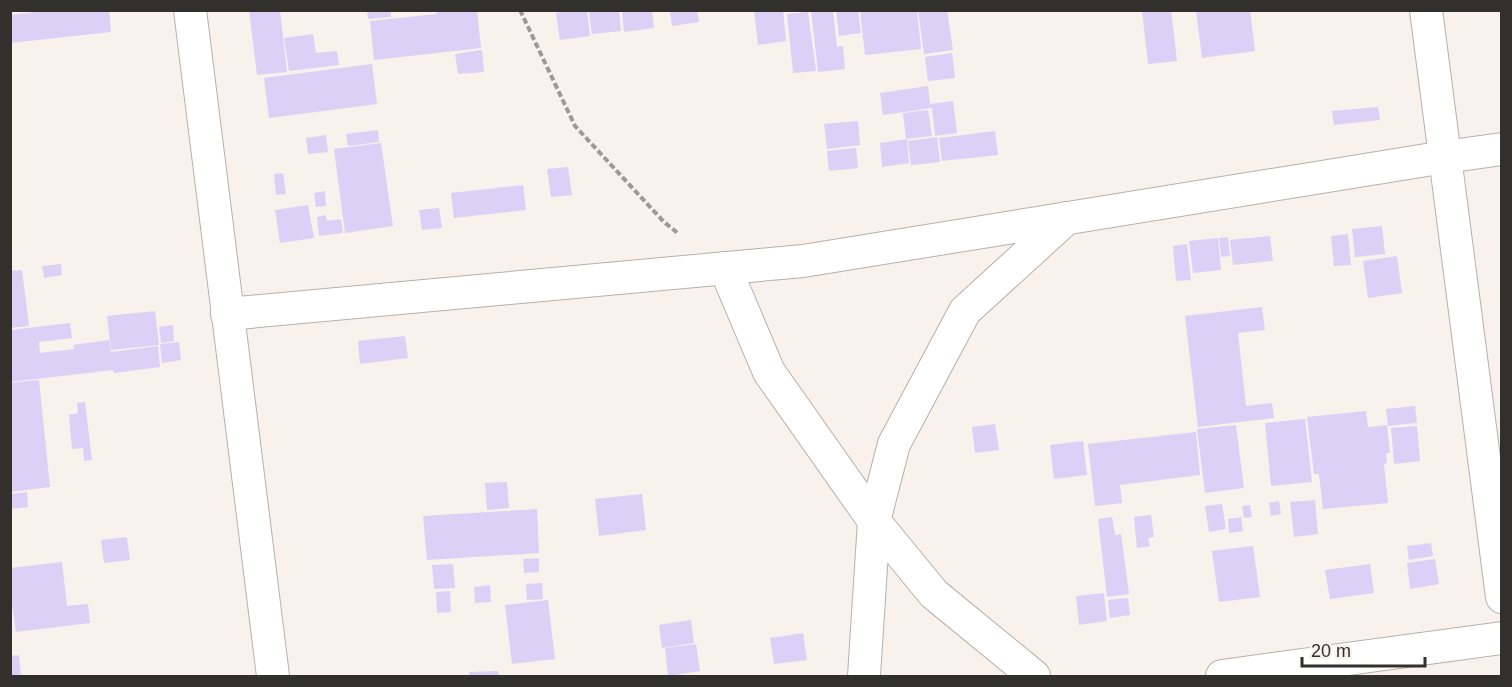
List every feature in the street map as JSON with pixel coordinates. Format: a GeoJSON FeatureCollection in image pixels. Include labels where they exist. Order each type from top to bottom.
{"type":"FeatureCollection","features":[{"type":"Feature","properties":{"kind":"street"},"geometry":{"type":"LineString","coordinates":[[190,10],[273,676]]}},
{"type":"Feature","properties":{"kind":"street"},"geometry":{"type":"LineString","coordinates":[[1426,10],[1502,597]]}},
{"type":"Feature","properties":{"kind":"street"},"geometry":{"type":"LineString","coordinates":[[227,314],[803,261],[1502,149]]}},
{"type":"Feature","properties":{"kind":"street"},"geometry":{"type":"LineString","coordinates":[[864,676],[874,521],[894,444],[965,311],[1067,218]]}},
{"type":"Feature","properties":{"kind":"street"},"geometry":{"type":"LineString","coordinates":[[725,268],[769,372],[874,521],[934,594],[1034,676]]}},
{"type":"Feature","properties":{"kind":"street"},"geometry":{"type":"LineString","coordinates":[[1222,676],[1264,674],[1502,638]]}},
{"type":"Feature","properties":{"kind":"path"},"geometry":{"type":"LineString","coordinates":[[520,10],[575,126],[664,222],[725,268]]}},
{"type":"Feature","properties":{"kind":"building"},"geometry":{"type":"Polygon","coordinates":[[[54,10],[109,10],[111,32],[10,43],[10,15],[54,10]]]}},
{"type":"Feature","properties":{"kind":"building"},"geometry":{"type":"Polygon","coordinates":[[[249,10],[280,10],[287,72],[257,75],[249,10]]]}},
{"type":"Feature","properties":{"kind":"building"},"geometry":{"type":"Polygon","coordinates":[[[367,10],[391,10],[391,17],[368,19],[367,10]]]}},
{"type":"Feature","properties":{"kind":"building"},"geometry":{"type":"Polygon","coordinates":[[[436,10],[477,10],[481,48],[374,60],[370,21],[437,14],[436,10]]]}},
{"type":"Feature","properties":{"kind":"building"},"geometry":{"type":"Polygon","coordinates":[[[587,10],[590,36],[560,40],[556,13],[587,10]]]}},
{"type":"Feature","properties":{"kind":"building"},"geometry":{"type":"Polygon","coordinates":[[[589,10],[619,10],[621,31],[592,34],[589,10]]]}},
{"type":"Feature","properties":{"kind":"building"},"geometry":{"type":"Polygon","coordinates":[[[622,10],[652,10],[654,28],[624,32],[622,10]]]}},
{"type":"Feature","properties":{"kind":"building"},"geometry":{"type":"Polygon","coordinates":[[[670,10],[697,10],[699,22],[672,26],[670,10]]]}},
{"type":"Feature","properties":{"kind":"building"},"geometry":{"type":"Polygon","coordinates":[[[754,10],[783,10],[786,41],[758,45],[754,10]]]}},
{"type":"Feature","properties":{"kind":"building"},"geometry":{"type":"Polygon","coordinates":[[[833,10],[837,47],[843,46],[845,69],[818,72],[811,11],[833,10]]]}},
{"type":"Feature","properties":{"kind":"building"},"geometry":{"type":"Polygon","coordinates":[[[836,10],[858,10],[861,33],[839,36],[836,10]]]}},
{"type":"Feature","properties":{"kind":"building"},"geometry":{"type":"Polygon","coordinates":[[[860,10],[917,10],[921,49],[865,55],[860,10]]]}},
{"type":"Feature","properties":{"kind":"building"},"geometry":{"type":"Polygon","coordinates":[[[918,10],[947,10],[953,50],[924,54],[918,10]]]}},
{"type":"Feature","properties":{"kind":"building"},"geometry":{"type":"Polygon","coordinates":[[[1142,10],[1171,10],[1177,61],[1148,64],[1142,10]]]}},
{"type":"Feature","properties":{"kind":"building"},"geometry":{"type":"Polygon","coordinates":[[[1196,10],[1250,10],[1255,51],[1202,58],[1196,10]]]}},
{"type":"Feature","properties":{"kind":"building"},"geometry":{"type":"Polygon","coordinates":[[[808,12],[816,71],[793,73],[787,14],[808,12]]]}},
{"type":"Feature","properties":{"kind":"building"},"geometry":{"type":"Polygon","coordinates":[[[313,34],[316,53],[337,51],[339,65],[289,71],[284,38],[313,34]]]}},
{"type":"Feature","properties":{"kind":"building"},"geometry":{"type":"Polygon","coordinates":[[[482,50],[484,72],[458,74],[455,54],[482,50]]]}},
{"type":"Feature","properties":{"kind":"building"},"geometry":{"type":"Polygon","coordinates":[[[952,53],[955,78],[928,81],[925,57],[952,53]]]}},
{"type":"Feature","properties":{"kind":"building"},"geometry":{"type":"Polygon","coordinates":[[[372,64],[377,104],[269,118],[264,78],[372,64]]]}},
{"type":"Feature","properties":{"kind":"building"},"geometry":{"type":"Polygon","coordinates":[[[928,86],[930,104],[953,101],[957,133],[935,136],[932,108],[883,115],[880,93],[928,86]]]}},
{"type":"Feature","properties":{"kind":"building"},"geometry":{"type":"Polygon","coordinates":[[[1378,107],[1380,120],[1334,125],[1332,111],[1378,107]]]}},
{"type":"Feature","properties":{"kind":"building"},"geometry":{"type":"Polygon","coordinates":[[[928,110],[932,136],[906,139],[903,113],[928,110]]]}},
{"type":"Feature","properties":{"kind":"building"},"geometry":{"type":"Polygon","coordinates":[[[858,121],[860,145],[827,149],[824,124],[858,121]]]}},
{"type":"Feature","properties":{"kind":"building"},"geometry":{"type":"Polygon","coordinates":[[[378,130],[379,142],[348,146],[346,134],[378,130]]]}},
{"type":"Feature","properties":{"kind":"building"},"geometry":{"type":"Polygon","coordinates":[[[995,131],[998,155],[942,161],[939,138],[995,131]]]}},
{"type":"Feature","properties":{"kind":"building"},"geometry":{"type":"Polygon","coordinates":[[[326,135],[328,152],[308,154],[306,138],[326,135]]]}},
{"type":"Feature","properties":{"kind":"building"},"geometry":{"type":"Polygon","coordinates":[[[937,137],[940,162],[911,165],[908,141],[937,137]]]}},
{"type":"Feature","properties":{"kind":"building"},"geometry":{"type":"Polygon","coordinates":[[[907,139],[909,163],[882,167],[880,143],[907,139]]]}},
{"type":"Feature","properties":{"kind":"building"},"geometry":{"type":"Polygon","coordinates":[[[381,143],[393,226],[345,233],[334,149],[381,143]]]}},
{"type":"Feature","properties":{"kind":"building"},"geometry":{"type":"Polygon","coordinates":[[[856,148],[858,168],[829,171],[827,151],[856,148]]]}},
{"type":"Feature","properties":{"kind":"building"},"geometry":{"type":"Polygon","coordinates":[[[568,167],[572,195],[551,197],[547,169],[568,167]]]}},
{"type":"Feature","properties":{"kind":"building"},"geometry":{"type":"Polygon","coordinates":[[[283,173],[286,194],[276,195],[274,174],[283,173]]]}},
{"type":"Feature","properties":{"kind":"building"},"geometry":{"type":"Polygon","coordinates":[[[523,185],[526,210],[454,218],[451,193],[523,185]]]}},
{"type":"Feature","properties":{"kind":"building"},"geometry":{"type":"Polygon","coordinates":[[[325,191],[326,206],[316,207],[314,193],[325,191]]]}},
{"type":"Feature","properties":{"kind":"building"},"geometry":{"type":"Polygon","coordinates":[[[308,205],[314,238],[280,243],[275,210],[308,205]]]}},
{"type":"Feature","properties":{"kind":"building"},"geometry":{"type":"Polygon","coordinates":[[[439,208],[442,228],[422,230],[419,210],[439,208]]]}},
{"type":"Feature","properties":{"kind":"building"},"geometry":{"type":"Polygon","coordinates":[[[326,215],[327,221],[341,219],[343,233],[319,236],[317,217],[326,215]]]}},
{"type":"Feature","properties":{"kind":"building"},"geometry":{"type":"Polygon","coordinates":[[[1382,226],[1385,254],[1355,257],[1352,229],[1382,226]]]}},
{"type":"Feature","properties":{"kind":"building"},"geometry":{"type":"Polygon","coordinates":[[[1348,234],[1351,265],[1334,266],[1331,236],[1348,234]]]}},
{"type":"Feature","properties":{"kind":"building"},"geometry":{"type":"Polygon","coordinates":[[[1270,236],[1273,261],[1233,265],[1230,240],[1270,236]]]}},
{"type":"Feature","properties":{"kind":"building"},"geometry":{"type":"Polygon","coordinates":[[[1228,237],[1230,256],[1221,257],[1219,238],[1228,237]]]}},
{"type":"Feature","properties":{"kind":"building"},"geometry":{"type":"Polygon","coordinates":[[[1218,238],[1221,270],[1193,273],[1189,241],[1218,238]]]}},
{"type":"Feature","properties":{"kind":"building"},"geometry":{"type":"Polygon","coordinates":[[[1187,244],[1191,280],[1176,281],[1173,246],[1187,244]]]}},
{"type":"Feature","properties":{"kind":"building"},"geometry":{"type":"Polygon","coordinates":[[[1397,256],[1402,293],[1368,298],[1363,261],[1397,256]]]}},
{"type":"Feature","properties":{"kind":"building"},"geometry":{"type":"Polygon","coordinates":[[[61,264],[62,275],[44,278],[42,266],[61,264]]]}},
{"type":"Feature","properties":{"kind":"building"},"geometry":{"type":"Polygon","coordinates":[[[22,270],[29,326],[10,328],[10,271],[22,270]]]}},
{"type":"Feature","properties":{"kind":"building"},"geometry":{"type":"Polygon","coordinates":[[[1262,307],[1265,330],[1238,333],[1246,406],[1272,403],[1274,418],[1198,427],[1185,316],[1262,307]]]}},
{"type":"Feature","properties":{"kind":"building"},"geometry":{"type":"Polygon","coordinates":[[[155,311],[159,345],[111,350],[107,316],[155,311]]]}},
{"type":"Feature","properties":{"kind":"building"},"geometry":{"type":"Polygon","coordinates":[[[70,323],[72,338],[39,342],[40,353],[74,349],[73,345],[109,340],[111,354],[111,352],[158,346],[160,367],[10,382],[10,330],[70,323]]]}},
{"type":"Feature","properties":{"kind":"building"},"geometry":{"type":"Polygon","coordinates":[[[173,325],[174,341],[161,343],[159,327],[173,325]]]}},
{"type":"Feature","properties":{"kind":"building"},"geometry":{"type":"Polygon","coordinates":[[[405,336],[408,358],[360,364],[358,341],[405,336]]]}},
{"type":"Feature","properties":{"kind":"building"},"geometry":{"type":"Polygon","coordinates":[[[179,342],[181,360],[162,363],[160,344],[179,342]]]}},
{"type":"Feature","properties":{"kind":"building"},"geometry":{"type":"Polygon","coordinates":[[[39,380],[50,487],[10,492],[10,383],[39,380]]]}},
{"type":"Feature","properties":{"kind":"building"},"geometry":{"type":"Polygon","coordinates":[[[85,402],[92,460],[84,461],[83,448],[72,449],[69,415],[78,413],[77,403],[85,402]]]}},
{"type":"Feature","properties":{"kind":"building"},"geometry":{"type":"Polygon","coordinates":[[[1415,406],[1417,423],[1388,426],[1386,409],[1415,406]]]}},
{"type":"Feature","properties":{"kind":"building"},"geometry":{"type":"Polygon","coordinates":[[[1366,411],[1368,427],[1387,425],[1390,453],[1386,453],[1387,463],[1384,464],[1388,503],[1323,509],[1319,474],[1314,474],[1307,417],[1366,411]]]}},
{"type":"Feature","properties":{"kind":"building"},"geometry":{"type":"Polygon","coordinates":[[[1305,419],[1312,482],[1271,486],[1265,423],[1305,419]]]}},
{"type":"Feature","properties":{"kind":"building"},"geometry":{"type":"Polygon","coordinates":[[[995,424],[999,450],[975,453],[972,427],[995,424]]]}},
{"type":"Feature","properties":{"kind":"building"},"geometry":{"type":"Polygon","coordinates":[[[1236,425],[1244,488],[1205,493],[1197,429],[1236,425]]]}},
{"type":"Feature","properties":{"kind":"building"},"geometry":{"type":"Polygon","coordinates":[[[1417,426],[1420,461],[1394,464],[1391,428],[1417,426]]]}},
{"type":"Feature","properties":{"kind":"building"},"geometry":{"type":"Polygon","coordinates":[[[1196,432],[1200,475],[1120,485],[1122,503],[1095,506],[1088,444],[1196,432]]]}},
{"type":"Feature","properties":{"kind":"building"},"geometry":{"type":"Polygon","coordinates":[[[1083,441],[1087,475],[1054,479],[1050,445],[1083,441]]]}},
{"type":"Feature","properties":{"kind":"building"},"geometry":{"type":"Polygon","coordinates":[[[507,482],[509,508],[487,510],[485,483],[507,482]]]}},
{"type":"Feature","properties":{"kind":"building"},"geometry":{"type":"Polygon","coordinates":[[[27,492],[28,507],[10,509],[10,494],[27,492]]]}},
{"type":"Feature","properties":{"kind":"building"},"geometry":{"type":"Polygon","coordinates":[[[642,494],[646,530],[599,536],[595,499],[642,494]]]}},
{"type":"Feature","properties":{"kind":"building"},"geometry":{"type":"Polygon","coordinates":[[[1315,500],[1318,534],[1294,537],[1290,502],[1315,500]]]}},
{"type":"Feature","properties":{"kind":"building"},"geometry":{"type":"Polygon","coordinates":[[[1279,501],[1281,514],[1271,516],[1269,503],[1279,501]]]}},
{"type":"Feature","properties":{"kind":"building"},"geometry":{"type":"Polygon","coordinates":[[[1222,504],[1226,529],[1209,532],[1205,506],[1222,504]]]}},
{"type":"Feature","properties":{"kind":"building"},"geometry":{"type":"Polygon","coordinates":[[[1250,505],[1252,517],[1244,518],[1242,506],[1250,505]]]}},
{"type":"Feature","properties":{"kind":"building"},"geometry":{"type":"Polygon","coordinates":[[[537,509],[539,553],[427,560],[423,516],[537,509]]]}},
{"type":"Feature","properties":{"kind":"building"},"geometry":{"type":"Polygon","coordinates":[[[1151,515],[1154,537],[1148,538],[1150,546],[1137,548],[1134,517],[1151,515]]]}},
{"type":"Feature","properties":{"kind":"building"},"geometry":{"type":"Polygon","coordinates":[[[1112,517],[1115,535],[1121,534],[1129,594],[1107,597],[1098,519],[1112,517]]]}},
{"type":"Feature","properties":{"kind":"building"},"geometry":{"type":"Polygon","coordinates":[[[1241,517],[1243,531],[1229,533],[1228,519],[1241,517]]]}},
{"type":"Feature","properties":{"kind":"building"},"geometry":{"type":"Polygon","coordinates":[[[127,537],[130,560],[104,563],[101,540],[127,537]]]}},
{"type":"Feature","properties":{"kind":"building"},"geometry":{"type":"Polygon","coordinates":[[[1431,543],[1433,556],[1409,560],[1407,546],[1431,543]]]}},
{"type":"Feature","properties":{"kind":"building"},"geometry":{"type":"Polygon","coordinates":[[[1253,546],[1260,597],[1219,602],[1212,551],[1253,546]]]}},
{"type":"Feature","properties":{"kind":"building"},"geometry":{"type":"Polygon","coordinates":[[[539,558],[539,572],[524,573],[523,559],[539,558]]]}},
{"type":"Feature","properties":{"kind":"building"},"geometry":{"type":"Polygon","coordinates":[[[1435,559],[1439,584],[1410,589],[1407,563],[1435,559]]]}},
{"type":"Feature","properties":{"kind":"building"},"geometry":{"type":"Polygon","coordinates":[[[62,562],[67,606],[88,604],[90,623],[16,632],[10,590],[10,568],[62,562]]]}},
{"type":"Feature","properties":{"kind":"building"},"geometry":{"type":"Polygon","coordinates":[[[453,564],[455,588],[434,589],[432,565],[453,564]]]}},
{"type":"Feature","properties":{"kind":"building"},"geometry":{"type":"Polygon","coordinates":[[[1370,564],[1374,593],[1330,599],[1325,570],[1370,564]]]}},
{"type":"Feature","properties":{"kind":"building"},"geometry":{"type":"Polygon","coordinates":[[[542,583],[543,599],[527,600],[526,584],[542,583]]]}},
{"type":"Feature","properties":{"kind":"building"},"geometry":{"type":"Polygon","coordinates":[[[490,585],[491,602],[475,603],[474,587],[490,585]]]}},
{"type":"Feature","properties":{"kind":"building"},"geometry":{"type":"Polygon","coordinates":[[[450,591],[451,612],[437,613],[436,592],[450,591]]]}},
{"type":"Feature","properties":{"kind":"building"},"geometry":{"type":"Polygon","coordinates":[[[1104,593],[1107,621],[1079,625],[1076,596],[1104,593]]]}},
{"type":"Feature","properties":{"kind":"building"},"geometry":{"type":"Polygon","coordinates":[[[1128,598],[1130,615],[1110,618],[1108,600],[1128,598]]]}},
{"type":"Feature","properties":{"kind":"building"},"geometry":{"type":"Polygon","coordinates":[[[548,600],[555,659],[512,664],[505,605],[548,600]]]}},
{"type":"Feature","properties":{"kind":"building"},"geometry":{"type":"Polygon","coordinates":[[[691,620],[694,643],[662,648],[659,625],[691,620]]]}},
{"type":"Feature","properties":{"kind":"building"},"geometry":{"type":"Polygon","coordinates":[[[803,633],[807,660],[774,664],[770,638],[803,633]]]}},
{"type":"Feature","properties":{"kind":"building"},"geometry":{"type":"Polygon","coordinates":[[[696,644],[700,671],[668,676],[665,648],[696,644]]]}},
{"type":"Feature","properties":{"kind":"building"},"geometry":{"type":"Polygon","coordinates":[[[19,655],[21,676],[10,676],[10,656],[19,655]]]}},
{"type":"Feature","properties":{"kind":"building"},"geometry":{"type":"Polygon","coordinates":[[[498,671],[499,676],[469,676],[469,672],[498,671]]]}}]}
